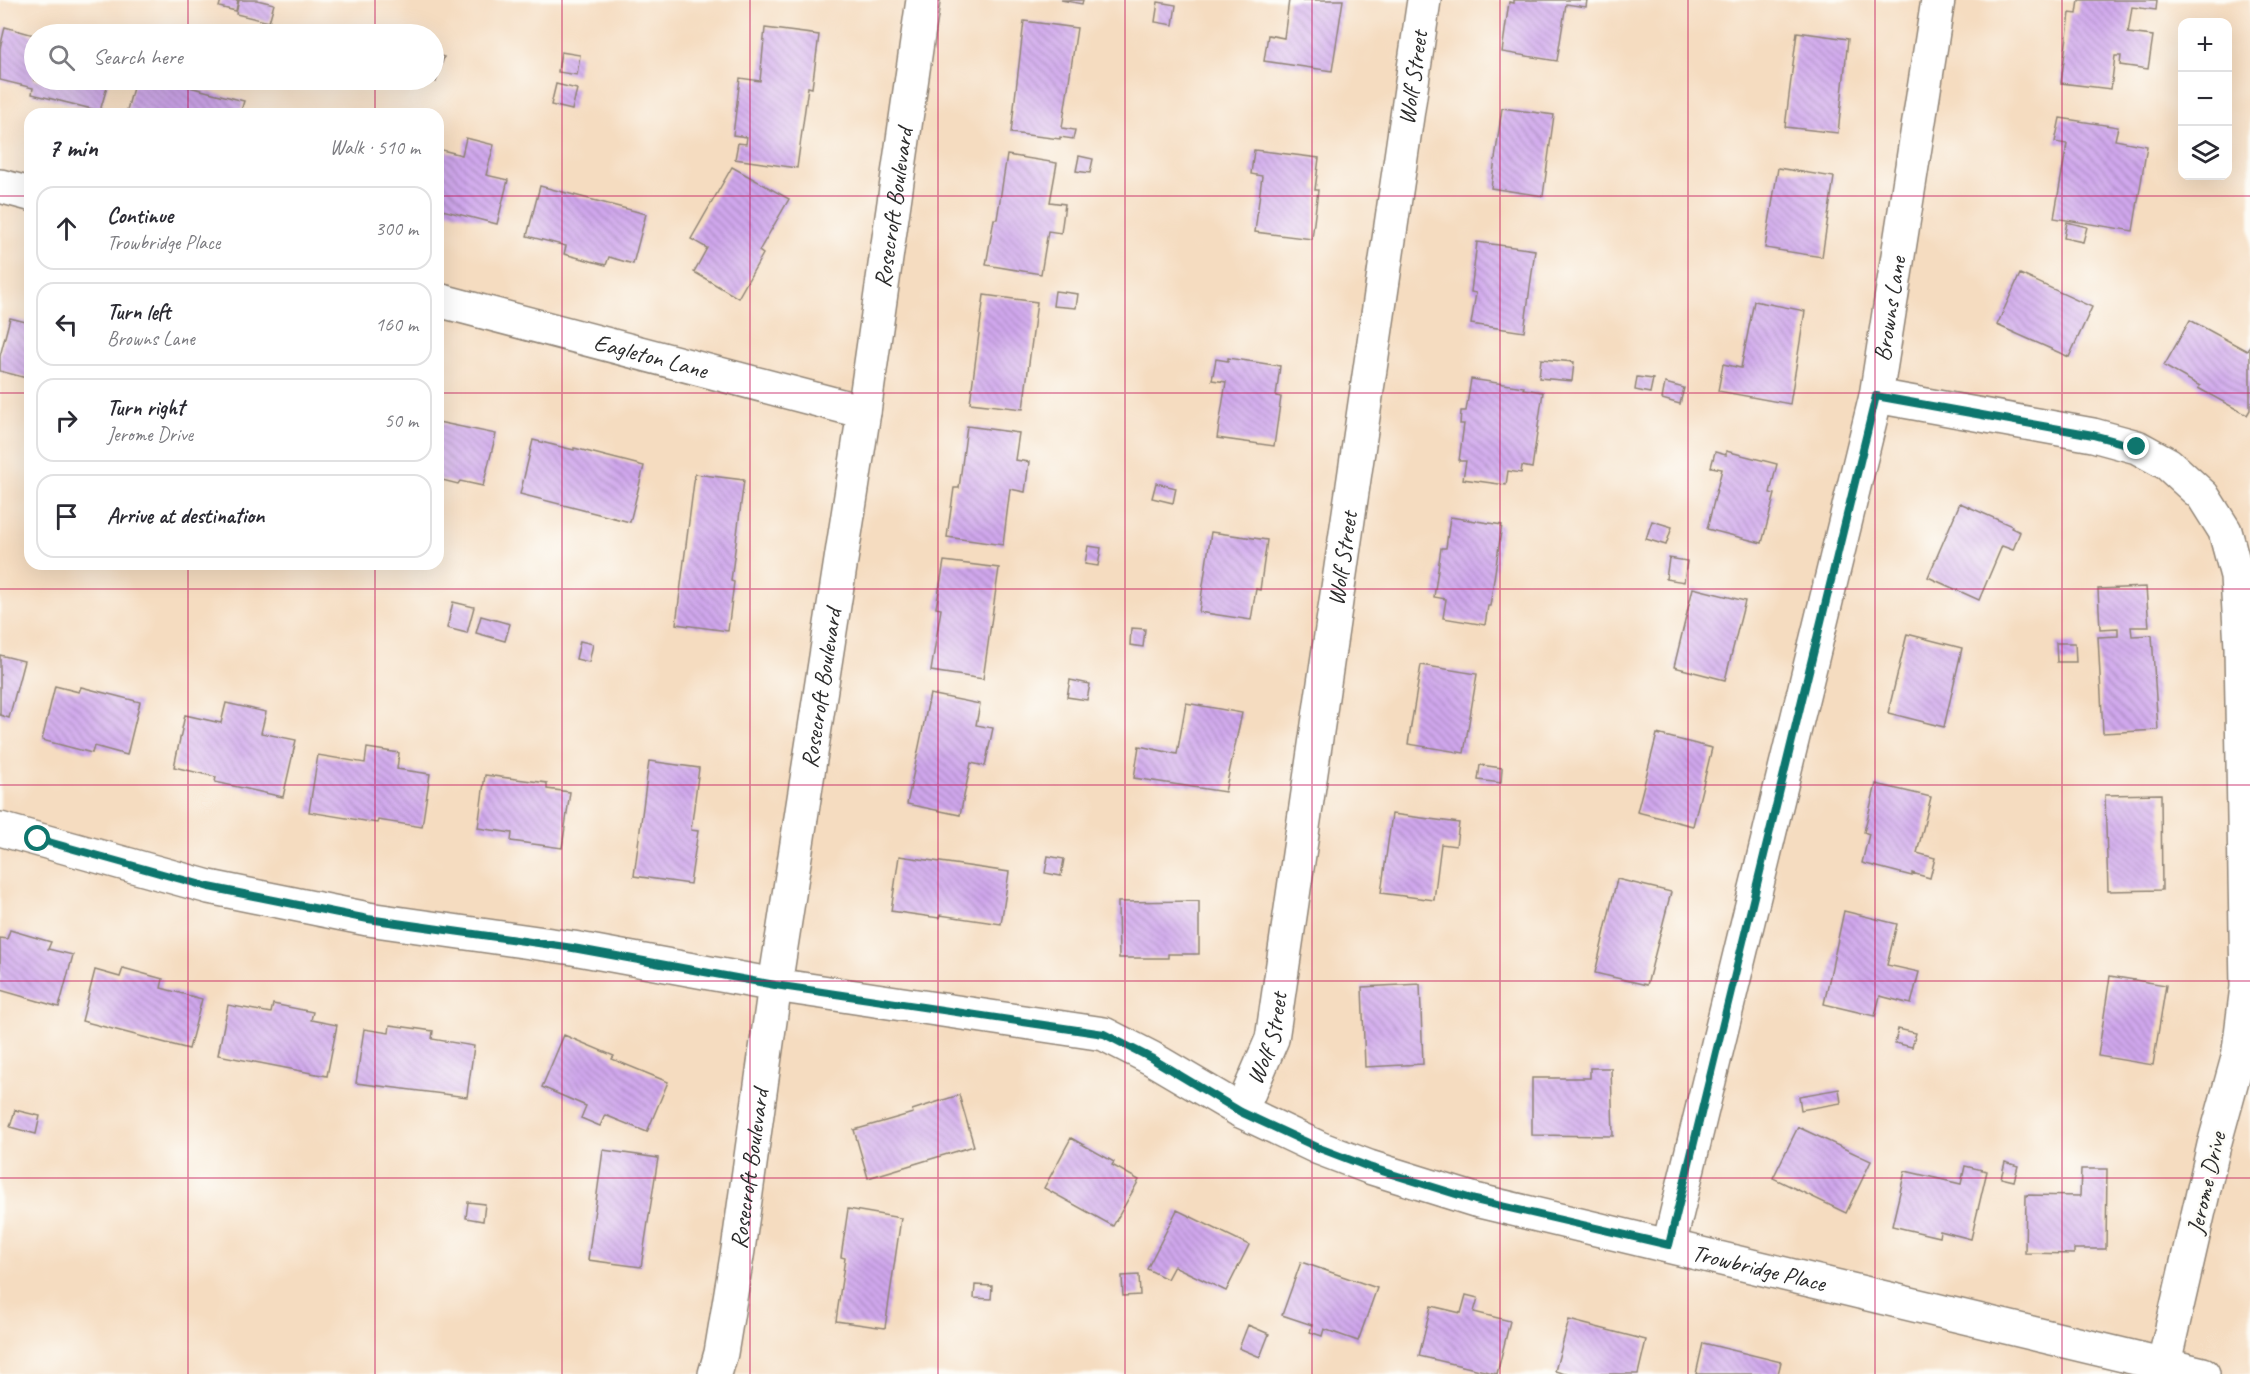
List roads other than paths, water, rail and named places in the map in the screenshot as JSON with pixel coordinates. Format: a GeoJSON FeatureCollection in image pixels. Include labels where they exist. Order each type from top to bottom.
{"type":"FeatureCollection","features":[{"type":"Feature","properties":{"kind":"street","name":"Rosecroft Boulevard"},"geometry":{"type":"LineString","coordinates":[[715,1374],[721,1353],[738,1250],[775,985],[864,412],[923,0]]}},
{"type":"Feature","properties":{"kind":"street","name":"Wolf Street"},"geometry":{"type":"LineString","coordinates":[[1241,1112],[1272,1039],[1424,0]]}},
{"type":"Feature","properties":{"kind":"street","name":"Browns Lane"},"geometry":{"type":"LineString","coordinates":[[1669,1245],[1876,396],[1938,0]]}},
{"type":"Feature","properties":{"kind":"street"},"geometry":{"type":"LineString","coordinates":[[0,186],[24,192]]}},
{"type":"Feature","properties":{"kind":"street","name":"Eagleton Lane"},"geometry":{"type":"LineString","coordinates":[[444,302],[864,412]]}},
{"type":"Feature","properties":{"kind":"street","name":"Jerome Drive"},"geometry":{"type":"LineString","coordinates":[[1876,396],[2093,435],[2137,447],[2168,464],[2203,496],[2225,531],[2237,576],[2241,647],[2247,987],[2238,1058],[2214,1144],[2164,1363]]}},
{"type":"Feature","properties":{"kind":"street","name":"Trowbridge Place"},"geometry":{"type":"LineString","coordinates":[[0,829],[209,887],[357,917],[573,948],[775,985],[1104,1034],[1151,1058],[1241,1112],[1319,1148],[1369,1167],[1475,1200],[2203,1374]]}}]}
